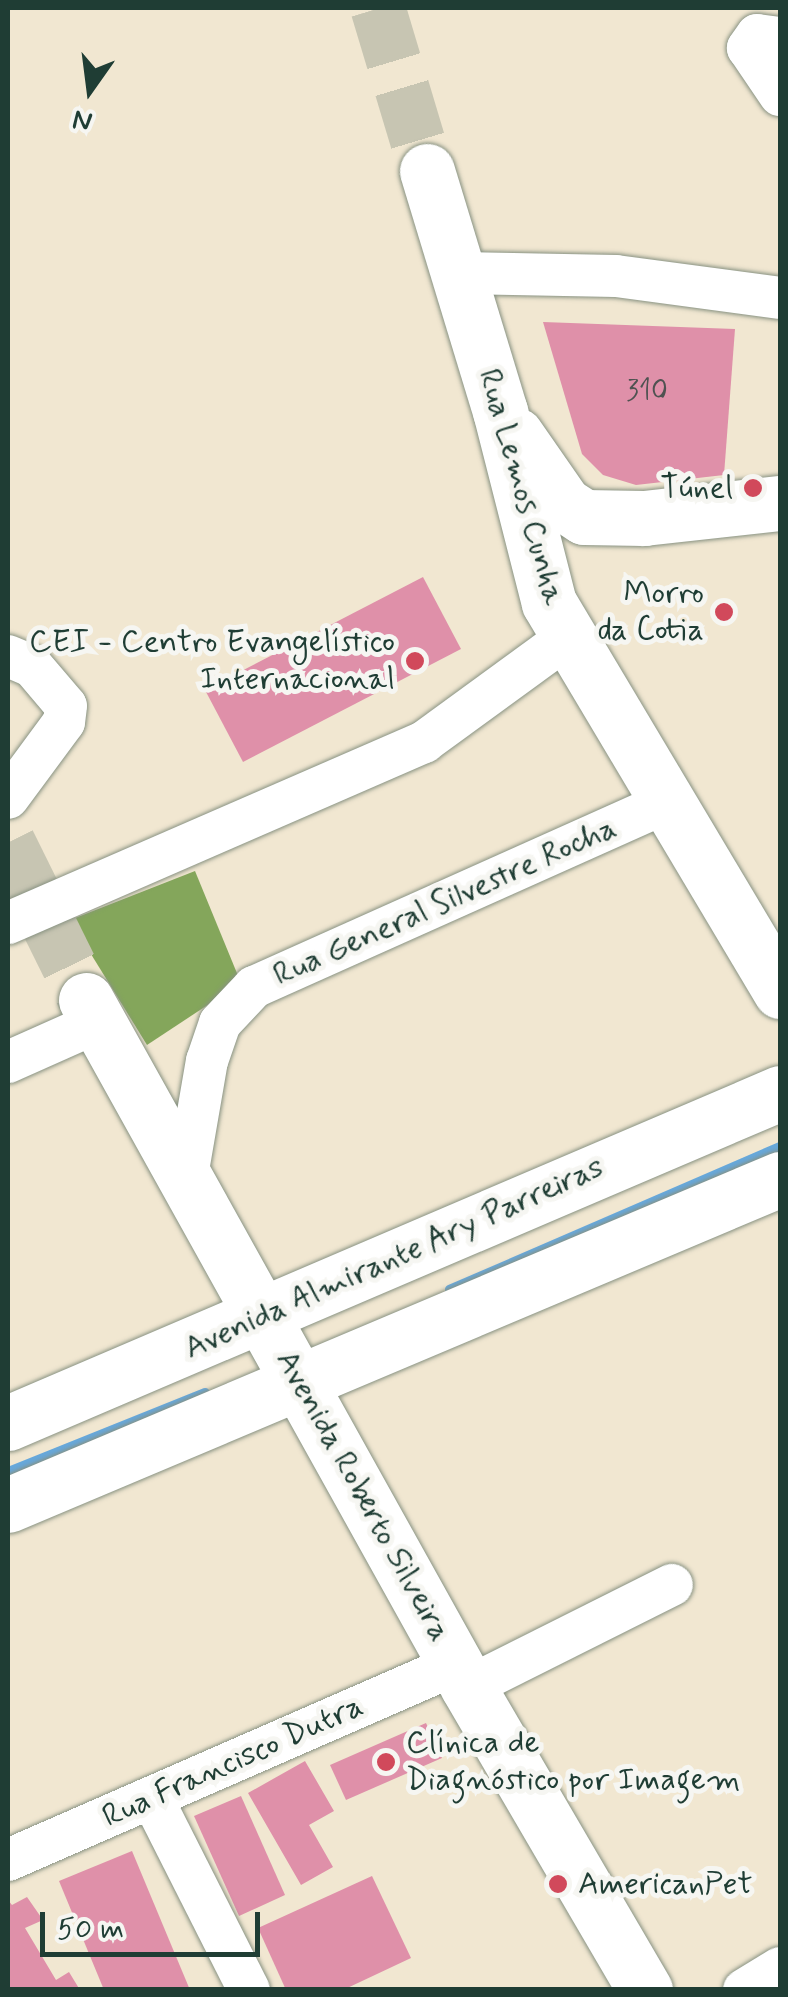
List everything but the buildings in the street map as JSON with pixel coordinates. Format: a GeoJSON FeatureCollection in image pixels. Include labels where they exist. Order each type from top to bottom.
{"type":"FeatureCollection","features":[{"type":"Feature","properties":{"kind":"main road","name":"Rua Lemos Cunha"},"geometry":{"type":"LineString","coordinates":[[426,172],[500,411],[535,558],[568,637],[780,991]]}},
{"type":"Feature","properties":{"kind":"main road"},"geometry":{"type":"LineString","coordinates":[[500,411],[564,504],[584,516],[644,518],[780,503]]}},
{"type":"Feature","properties":{"kind":"main road","name":"Avenida Roberto Silveira"},"geometry":{"type":"LineString","coordinates":[[92,1011],[463,1676],[646,1990]]}},
{"type":"Feature","properties":{"kind":"main road","name":"Avenida Almirante Ary Parreiras"},"geometry":{"type":"LineString","coordinates":[[8,1423],[780,1093]]}},
{"type":"Feature","properties":{"kind":"main road"},"geometry":{"type":"LineString","coordinates":[[8,1506],[780,1179]]}},
{"type":"Feature","properties":{"kind":"street"},"geometry":{"type":"LineString","coordinates":[[780,38],[756,35],[748,48],[780,95]]}},
{"type":"Feature","properties":{"kind":"street"},"geometry":{"type":"LineString","coordinates":[[460,273],[616,276],[780,298]]}},
{"type":"Feature","properties":{"kind":"street"},"geometry":{"type":"LineString","coordinates":[[8,923],[424,742],[568,637]]}},
{"type":"Feature","properties":{"kind":"street"},"geometry":{"type":"LineString","coordinates":[[8,656],[32,666],[66,706],[64,722],[8,798]]}},
{"type":"Feature","properties":{"kind":"street","name":"Rua General Silvestre Rocha"},"geometry":{"type":"LineString","coordinates":[[186,1182],[206,1061],[220,1022],[254,988],[665,803]]}},
{"type":"Feature","properties":{"kind":"street"},"geometry":{"type":"LineString","coordinates":[[18,1057],[92,1011]]}},
{"type":"Feature","properties":{"kind":"street","name":"Rua Francisco Dutra"},"geometry":{"type":"LineString","coordinates":[[8,1860],[152,1798],[463,1676],[672,1585]]}},
{"type":"Feature","properties":{"kind":"street"},"geometry":{"type":"LineString","coordinates":[[152,1798],[249,1990]]}},
{"type":"Feature","properties":{"kind":"street"},"geometry":{"type":"LineString","coordinates":[[744,1990],[780,1968]]}},
{"type":"Feature","properties":{"kind":"green space"},"geometry":{"type":"Polygon","coordinates":[[[195,871],[241,983],[147,1045],[70,920],[195,871]]]}},
{"type":"Feature","properties":{"kind":"waterway"},"geometry":{"type":"LineString","coordinates":[[449,1289],[780,1146]]}},
{"type":"Feature","properties":{"kind":"waterway"},"geometry":{"type":"LineString","coordinates":[[8,1471],[205,1392]]}},
{"type":"Feature","properties":{"kind":"tunnel"},"geometry":{"type":"LineString","coordinates":[[378,8],[427,171]]}},
{"type":"Feature","properties":{"kind":"tunnel"},"geometry":{"type":"LineString","coordinates":[[8,842],[86,1000]]}},
{"type":"Feature","properties":{"kind":"place","name":"Túnel"},"geometry":{"type":"Point","coordinates":[753,488]}},
{"type":"Feature","properties":{"kind":"place","name":"Morro da Cotia"},"geometry":{"type":"Point","coordinates":[724,612]}},
{"type":"Feature","properties":{"kind":"place","name":"CEI - Centro Evangelístico Internacional"},"geometry":{"type":"Point","coordinates":[415,661]}},
{"type":"Feature","properties":{"kind":"place","name":"Clínica de Diagnóstico por Imagem"},"geometry":{"type":"Point","coordinates":[386,1762]}},
{"type":"Feature","properties":{"kind":"place","name":"AmericanPet"},"geometry":{"type":"Point","coordinates":[558,1884]}}]}
